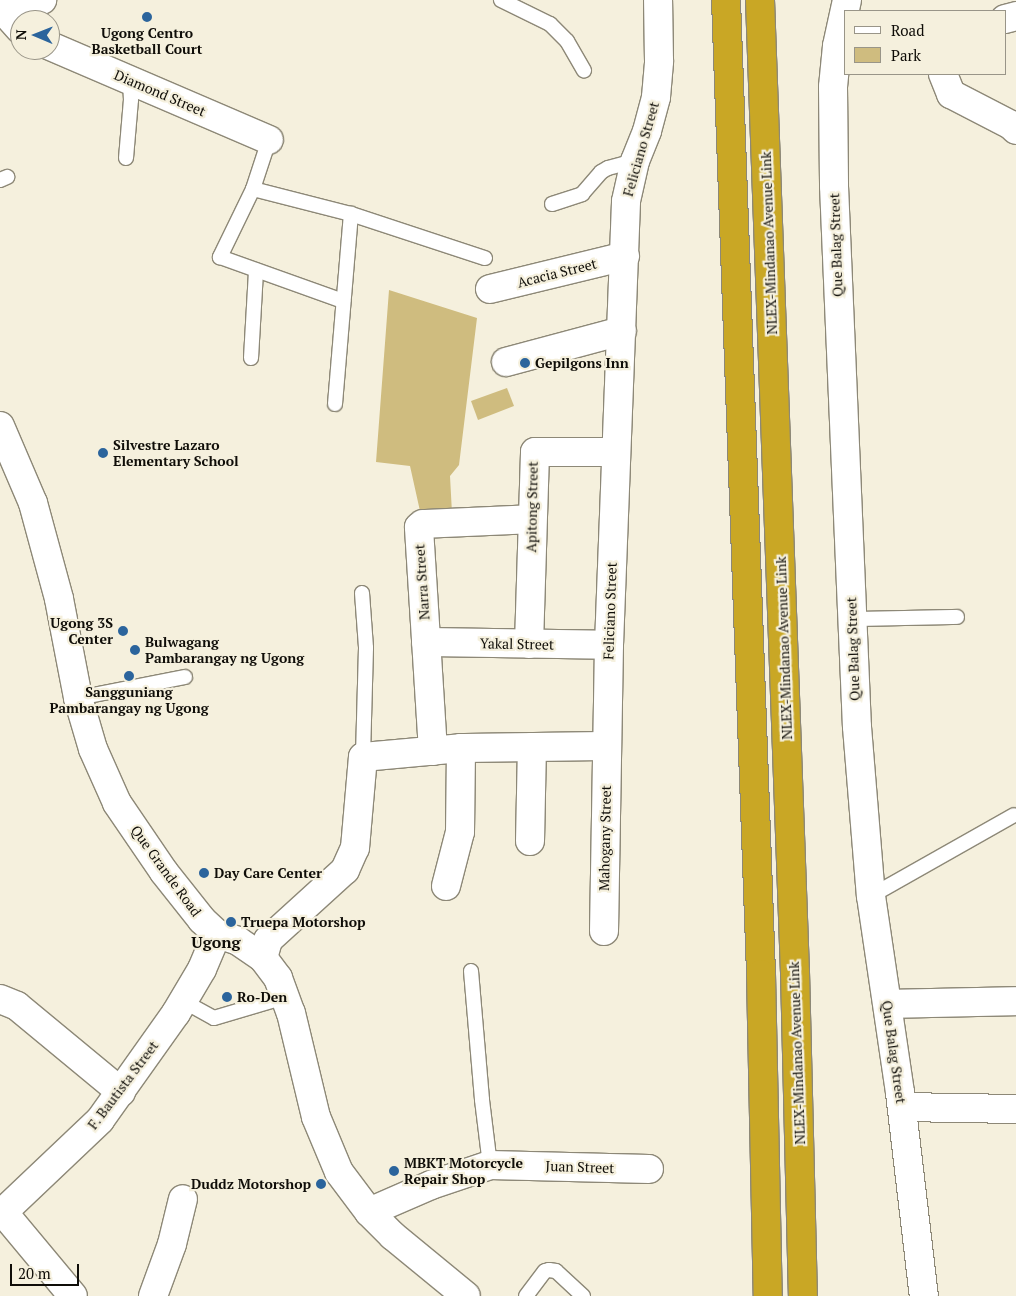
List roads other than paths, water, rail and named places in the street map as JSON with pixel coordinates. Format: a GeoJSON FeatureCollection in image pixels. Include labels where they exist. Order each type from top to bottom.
{"type":"FeatureCollection","features":[{"type":"Feature","properties":{"kind":"highway"},"geometry":{"type":"LineString","coordinates":[[726,0],[761,984],[768,1296]]}},
{"type":"Feature","properties":{"kind":"highway","name":"NLEX-Mindanao Avenue Link"},"geometry":{"type":"LineString","coordinates":[[760,0],[794,963],[803,1296]]}},
{"type":"Feature","properties":{"kind":"street"},"geometry":{"type":"LineString","coordinates":[[0,8],[42,0]]}},
{"type":"Feature","properties":{"kind":"street","name":"Feliciano Street"},"geometry":{"type":"LineString","coordinates":[[606,746],[626,201],[635,161],[647,131],[656,97],[659,60],[658,0]]}},
{"type":"Feature","properties":{"kind":"street"},"geometry":{"type":"LineString","coordinates":[[0,8],[10,18]]}},
{"type":"Feature","properties":{"kind":"street","name":"Que Balag Street"},"geometry":{"type":"LineString","coordinates":[[844,23],[833,87],[834,186],[857,727],[872,896],[902,1107],[924,1296]]}},
{"type":"Feature","properties":{"kind":"street","name":"Diamond Street"},"geometry":{"type":"LineString","coordinates":[[60,50],[270,140]]}},
{"type":"Feature","properties":{"kind":"street"},"geometry":{"type":"LineString","coordinates":[[943,75],[944,81],[951,94],[1011,125],[1016,130]]}},
{"type":"Feature","properties":{"kind":"street","name":"Acacia Street"},"geometry":{"type":"LineString","coordinates":[[490,289],[625,256]]}},
{"type":"Feature","properties":{"kind":"street"},"geometry":{"type":"LineString","coordinates":[[506,362],[622,331]]}},
{"type":"Feature","properties":{"kind":"street","name":"Que Grande Road"},"geometry":{"type":"LineString","coordinates":[[0,426],[37,517],[59,599],[78,698],[93,749],[118,803],[187,902],[202,920],[217,934],[238,941],[263,958],[278,978],[291,1013],[316,1117],[339,1172],[369,1212],[393,1236],[466,1296]]}},
{"type":"Feature","properties":{"kind":"street","name":"Apitong Street"},"geometry":{"type":"LineString","coordinates":[[529,644],[535,452],[616,452]]}},
{"type":"Feature","properties":{"kind":"street","name":"Narra Street"},"geometry":{"type":"LineString","coordinates":[[433,750],[419,527],[423,524],[532,519]]}},
{"type":"Feature","properties":{"kind":"street","name":"Yakal Street"},"geometry":{"type":"LineString","coordinates":[[426,642],[609,645]]}},
{"type":"Feature","properties":{"kind":"street"},"geometry":{"type":"LineString","coordinates":[[263,958],[268,940],[345,870],[355,848],[363,757],[461,748],[606,746]]}},
{"type":"Feature","properties":{"kind":"street","name":"Mahogany Street"},"geometry":{"type":"LineString","coordinates":[[604,931],[606,746]]}},
{"type":"Feature","properties":{"kind":"street"},"geometry":{"type":"LineString","coordinates":[[530,841],[532,747]]}},
{"type":"Feature","properties":{"kind":"street"},"geometry":{"type":"LineString","coordinates":[[446,886],[460,832],[461,748]]}},
{"type":"Feature","properties":{"kind":"street","name":"F. Bautista Street"},"geometry":{"type":"LineString","coordinates":[[2,1214],[100,1120],[183,1001],[202,969],[217,934]]}},
{"type":"Feature","properties":{"kind":"street"},"geometry":{"type":"LineString","coordinates":[[0,999],[17,1006],[121,1092]]}},
{"type":"Feature","properties":{"kind":"street"},"geometry":{"type":"LineString","coordinates":[[888,1004],[1016,1001]]}},
{"type":"Feature","properties":{"kind":"street"},"geometry":{"type":"LineString","coordinates":[[902,1107],[1016,1109]]}},
{"type":"Feature","properties":{"kind":"street","name":"Juan Street"},"geometry":{"type":"LineString","coordinates":[[369,1212],[431,1185],[490,1165],[649,1169]]}},
{"type":"Feature","properties":{"kind":"street"},"geometry":{"type":"LineString","coordinates":[[153,1296],[172,1244],[183,1199]]}},
{"type":"Feature","properties":{"kind":"street"},"geometry":{"type":"LineString","coordinates":[[2,1214],[73,1296]]}},
{"type":"Feature","properties":{"kind":"lane"},"geometry":{"type":"LineString","coordinates":[[501,0],[550,24],[567,42],[584,70]]}},
{"type":"Feature","properties":{"kind":"lane"},"geometry":{"type":"LineString","coordinates":[[126,158],[131,100],[130,81]]}},
{"type":"Feature","properties":{"kind":"lane"},"geometry":{"type":"LineString","coordinates":[[270,140],[253,189],[220,257],[343,300]]}},
{"type":"Feature","properties":{"kind":"lane"},"geometry":{"type":"LineString","coordinates":[[552,204],[582,194],[601,172],[608,168],[635,161]]}},
{"type":"Feature","properties":{"kind":"lane"},"geometry":{"type":"LineString","coordinates":[[253,189],[351,214],[485,258]]}},
{"type":"Feature","properties":{"kind":"lane"},"geometry":{"type":"LineString","coordinates":[[335,404],[351,214]]}},
{"type":"Feature","properties":{"kind":"lane"},"geometry":{"type":"LineString","coordinates":[[251,358],[256,270]]}},
{"type":"Feature","properties":{"kind":"lane"},"geometry":{"type":"LineString","coordinates":[[362,593],[366,648],[363,757]]}},
{"type":"Feature","properties":{"kind":"lane"},"geometry":{"type":"LineString","coordinates":[[852,619],[957,617]]}},
{"type":"Feature","properties":{"kind":"lane"},"geometry":{"type":"LineString","coordinates":[[78,698],[185,677]]}},
{"type":"Feature","properties":{"kind":"lane"},"geometry":{"type":"LineString","coordinates":[[872,896],[1014,815]]}},
{"type":"Feature","properties":{"kind":"lane"},"geometry":{"type":"LineString","coordinates":[[471,971],[482,1100],[490,1165]]}},
{"type":"Feature","properties":{"kind":"lane"},"geometry":{"type":"LineString","coordinates":[[183,1001],[214,1018],[285,997]]}},
{"type":"Feature","properties":{"kind":"lane"},"geometry":{"type":"LineString","coordinates":[[526,1296],[546,1271],[549,1270],[556,1271],[583,1296]]}},
{"type":"Feature","properties":{"kind":"place","name":"Ugong Centro Basketball Court"},"geometry":{"type":"Point","coordinates":[147,17]}},
{"type":"Feature","properties":{"kind":"place","name":"Gepilgons Inn"},"geometry":{"type":"Point","coordinates":[525,363]}},
{"type":"Feature","properties":{"kind":"place","name":"Silvestre Lazaro Elementary School"},"geometry":{"type":"Point","coordinates":[103,453]}},
{"type":"Feature","properties":{"kind":"place","name":"Ugong 3S Center"},"geometry":{"type":"Point","coordinates":[123,631]}},
{"type":"Feature","properties":{"kind":"place","name":"Bulwagang Pambarangay ng Ugong"},"geometry":{"type":"Point","coordinates":[135,650]}},
{"type":"Feature","properties":{"kind":"place","name":"Sangguniang Pambarangay ng Ugong"},"geometry":{"type":"Point","coordinates":[129,676]}},
{"type":"Feature","properties":{"kind":"place","name":"Day Care Center"},"geometry":{"type":"Point","coordinates":[204,873]}},
{"type":"Feature","properties":{"kind":"place","name":"Truepa Motorshop"},"geometry":{"type":"Point","coordinates":[231,922]}},
{"type":"Feature","properties":{"kind":"place","name":"Ro-Den"},"geometry":{"type":"Point","coordinates":[227,997]}},
{"type":"Feature","properties":{"kind":"place","name":"MBKT Motorcycle Repair Shop"},"geometry":{"type":"Point","coordinates":[394,1171]}},
{"type":"Feature","properties":{"kind":"place","name":"Duddz Motorshop"},"geometry":{"type":"Point","coordinates":[321,1184]}},
{"type":"Feature","properties":{"kind":"district","name":"Ugong"},"geometry":{"type":"Point","coordinates":[216,942]}}]}
